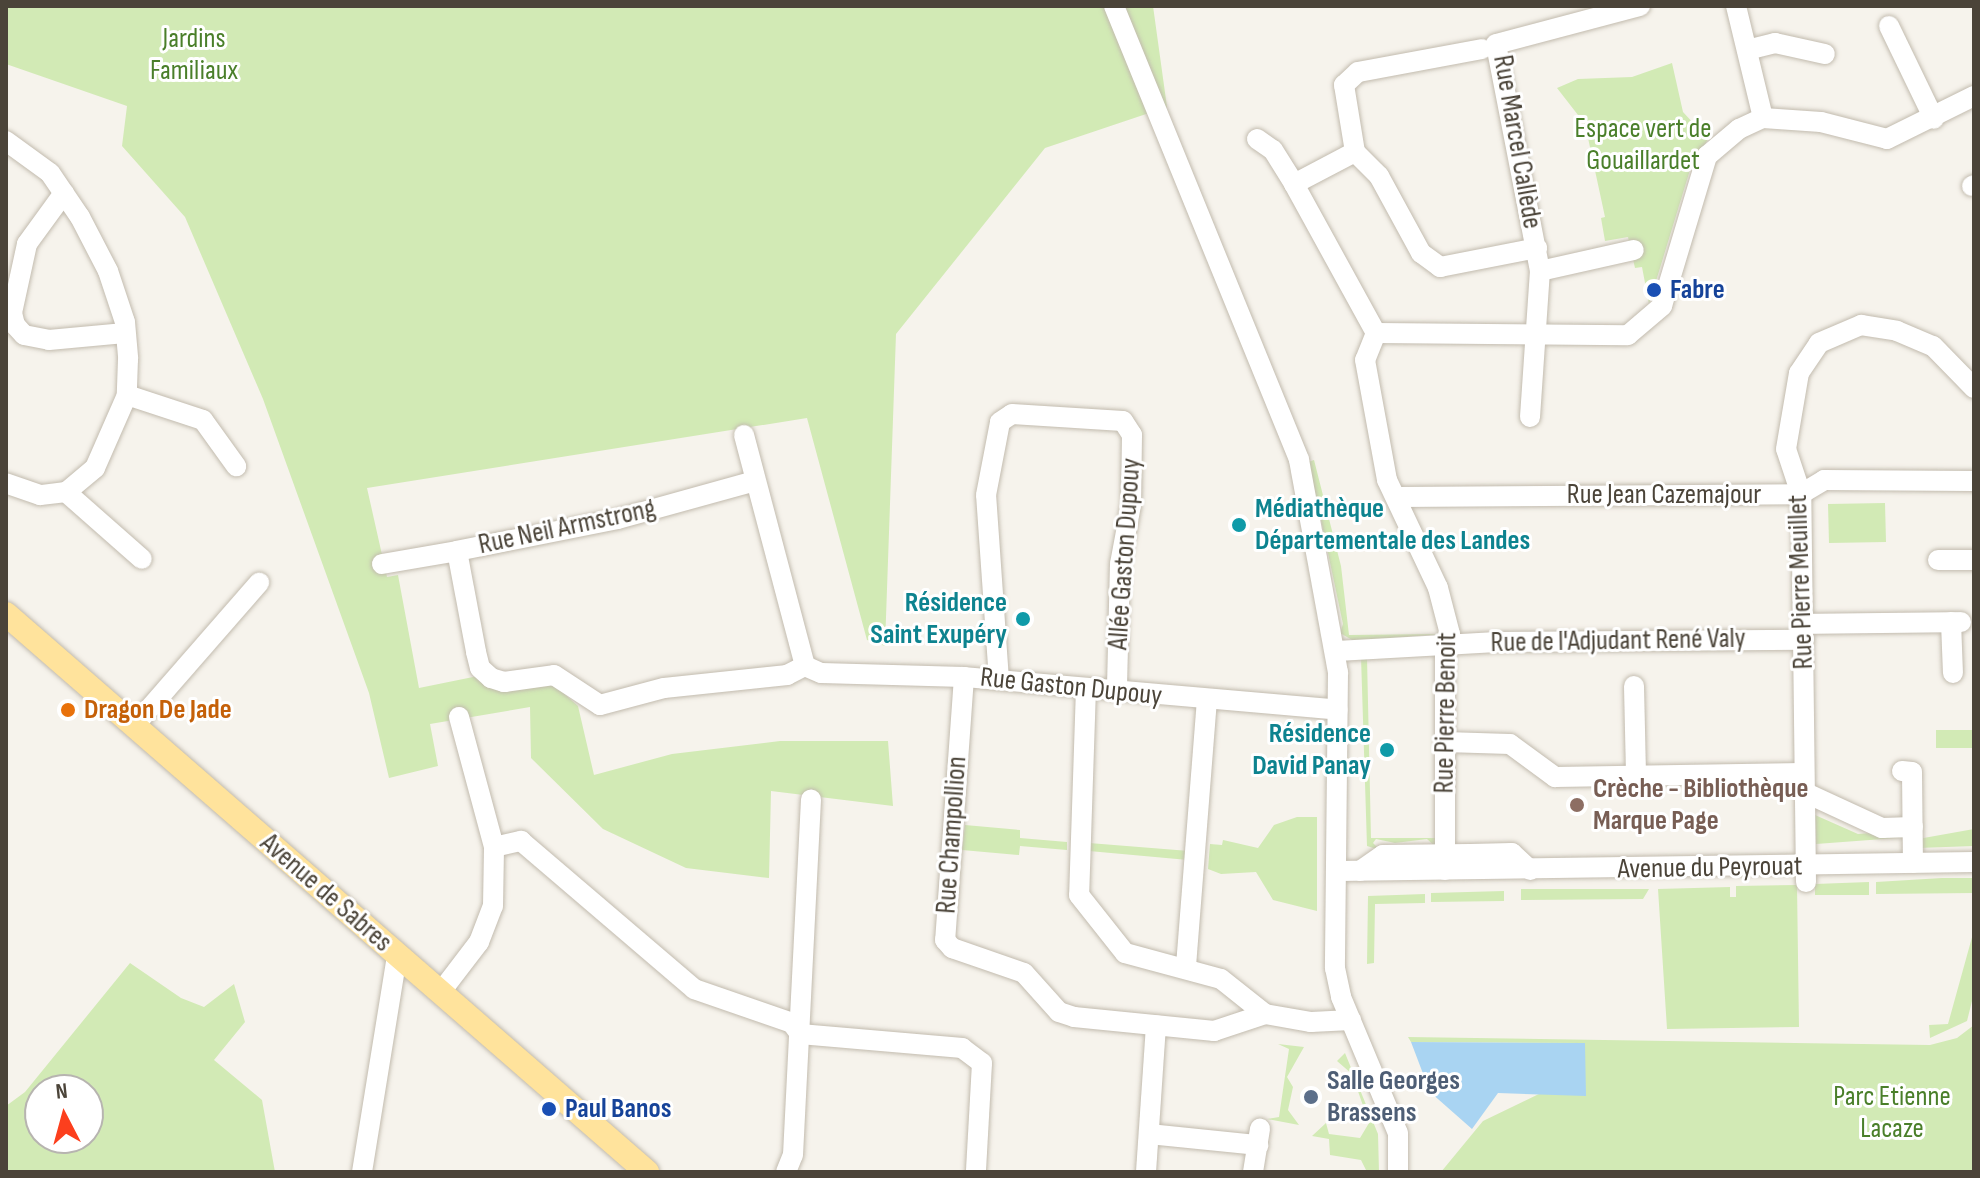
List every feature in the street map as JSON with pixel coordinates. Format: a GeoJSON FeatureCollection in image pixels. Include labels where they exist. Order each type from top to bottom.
{"type":"FeatureCollection","features":[{"type":"Feature","properties":{"kind":"main road","name":"Avenue de Sabres"},"geometry":{"type":"LineString","coordinates":[[6,614],[440,993],[632,1167]]}},
{"type":"Feature","properties":{"kind":"street"},"geometry":{"type":"LineString","coordinates":[[1114,6],[1292,436],[1337,651],[1339,871],[1335,968],[1351,1020],[1398,1133],[1398,1172]]}},
{"type":"Feature","properties":{"kind":"street","name":"Rue Marcel Callède"},"geometry":{"type":"LineString","coordinates":[[1530,417],[1532,336],[1540,271],[1496,44],[1640,6]]}},
{"type":"Feature","properties":{"kind":"street"},"geometry":{"type":"LineString","coordinates":[[1736,6],[1763,118]]}},
{"type":"Feature","properties":{"kind":"street"},"geometry":{"type":"LineString","coordinates":[[1889,26],[1934,119]]}},
{"type":"Feature","properties":{"kind":"street"},"geometry":{"type":"LineString","coordinates":[[1747,50],[1775,43],[1825,54]]}},
{"type":"Feature","properties":{"kind":"street"},"geometry":{"type":"LineString","coordinates":[[1482,49],[1358,72],[1344,85],[1355,152],[1379,176],[1421,253],[1440,267],[1537,248]]}},
{"type":"Feature","properties":{"kind":"street"},"geometry":{"type":"LineString","coordinates":[[1257,139],[1273,150],[1294,184],[1376,333],[1628,335],[1662,306],[1707,156],[1739,129],[1763,118],[1821,122],[1887,139],[1934,119],[1974,96]]}},
{"type":"Feature","properties":{"kind":"street"},"geometry":{"type":"LineString","coordinates":[[6,141],[50,173],[108,271],[125,333],[127,395],[95,468],[66,492],[40,495],[6,483]]}},
{"type":"Feature","properties":{"kind":"street"},"geometry":{"type":"LineString","coordinates":[[1294,184],[1355,152]]}},
{"type":"Feature","properties":{"kind":"street"},"geometry":{"type":"LineString","coordinates":[[64,193],[27,244],[12,313],[15,325],[24,335],[49,340],[125,333]]}},
{"type":"Feature","properties":{"kind":"street"},"geometry":{"type":"LineString","coordinates":[[1540,271],[1634,250]]}},
{"type":"Feature","properties":{"kind":"street","name":"Rue Pierre Meuillet"},"geometry":{"type":"LineString","coordinates":[[1806,874],[1801,494],[1786,449],[1787,424],[1799,373],[1819,343],[1861,325],[1897,331],[1933,346],[1974,388]]}},
{"type":"Feature","properties":{"kind":"street","name":"Rue Pierre Benoit"},"geometry":{"type":"LineString","coordinates":[[1376,333],[1365,360],[1387,480],[1399,497],[1444,606],[1450,634],[1445,645],[1445,863]]}},
{"type":"Feature","properties":{"kind":"street"},"geometry":{"type":"LineString","coordinates":[[127,395],[203,420],[236,466]]}},
{"type":"Feature","properties":{"kind":"street","name":"Allée Gaston Dupouy"},"geometry":{"type":"LineString","coordinates":[[999,680],[986,495],[1000,422],[1012,414],[1123,421],[1132,435],[1131,505],[1120,564],[1117,691]]}},
{"type":"Feature","properties":{"kind":"street"},"geometry":{"type":"LineString","coordinates":[[744,435],[805,666]]}},
{"type":"Feature","properties":{"kind":"street","name":"Rue Jean Cazemajour"},"geometry":{"type":"LineString","coordinates":[[1399,497],[1801,494],[1824,480],[1974,481]]}},
{"type":"Feature","properties":{"kind":"street","name":"Rue Neil Armstrong"},"geometry":{"type":"LineString","coordinates":[[755,481],[618,519],[457,551],[480,668],[491,678],[504,682],[554,675],[600,705],[664,688],[787,675],[805,666]]}},
{"type":"Feature","properties":{"kind":"street"},"geometry":{"type":"LineString","coordinates":[[66,492],[142,559]]}},
{"type":"Feature","properties":{"kind":"street"},"geometry":{"type":"LineString","coordinates":[[382,564],[457,551]]}},
{"type":"Feature","properties":{"kind":"street"},"geometry":{"type":"LineString","coordinates":[[1938,560],[1974,560]]}},
{"type":"Feature","properties":{"kind":"street"},"geometry":{"type":"LineString","coordinates":[[135,725],[259,583]]}},
{"type":"Feature","properties":{"kind":"street","name":"Rue de l'Adjudant René Valy"},"geometry":{"type":"LineString","coordinates":[[1337,651],[1804,632],[1956,622],[1953,673]]}},
{"type":"Feature","properties":{"kind":"street","name":"Rue Gaston Dupouy"},"geometry":{"type":"LineString","coordinates":[[805,666],[821,673],[964,677],[1207,701],[1338,710]]}},
{"type":"Feature","properties":{"kind":"street","name":"Rue Champollion"},"geometry":{"type":"LineString","coordinates":[[964,677],[945,940],[964,955],[1024,973],[1059,1012],[1214,1031],[1265,1014],[1311,1022],[1351,1020]]}},
{"type":"Feature","properties":{"kind":"street"},"geometry":{"type":"LineString","coordinates":[[1634,686],[1642,774]]}},
{"type":"Feature","properties":{"kind":"street"},"geometry":{"type":"LineString","coordinates":[[1086,688],[1079,895],[1125,953],[1186,966],[1221,979],[1265,1014]]}},
{"type":"Feature","properties":{"kind":"street"},"geometry":{"type":"LineString","coordinates":[[1186,966],[1207,701]]}},
{"type":"Feature","properties":{"kind":"street"},"geometry":{"type":"LineString","coordinates":[[440,993],[479,942],[493,906],[494,847],[459,717]]}},
{"type":"Feature","properties":{"kind":"street"},"geometry":{"type":"LineString","coordinates":[[1445,742],[1500,741],[1555,777],[1642,774],[1804,782],[1882,828],[1913,827]]}},
{"type":"Feature","properties":{"kind":"street"},"geometry":{"type":"LineString","coordinates":[[1902,771],[1912,772],[1913,863]]}},
{"type":"Feature","properties":{"kind":"street"},"geometry":{"type":"LineString","coordinates":[[786,1172],[793,1155],[811,799]]}},
{"type":"Feature","properties":{"kind":"street"},"geometry":{"type":"LineString","coordinates":[[494,847],[528,843],[694,989],[792,1023],[800,1034],[962,1048],[982,1063],[976,1172]]}},
{"type":"Feature","properties":{"kind":"street","name":"Avenue du Peyrouat"},"geometry":{"type":"LineString","coordinates":[[1339,871],[1445,863],[1530,870],[1806,874],[1913,863],[1974,862]]}},
{"type":"Feature","properties":{"kind":"street"},"geometry":{"type":"LineString","coordinates":[[362,1172],[397,957]]}},
{"type":"Feature","properties":{"kind":"street"},"geometry":{"type":"LineString","coordinates":[[1146,1172],[1156,1025]]}},
{"type":"Feature","properties":{"kind":"street"},"geometry":{"type":"LineString","coordinates":[[1149,1134],[1259,1137],[1253,1172]]}},
{"type":"Feature","properties":{"kind":"green space","name":"Jardins Familiaux"},"geometry":{"type":"Polygon","coordinates":[[[6,6],[1153,6],[1167,107],[1045,148],[896,334],[885,646],[867,640],[807,418],[367,488],[387,577],[398,575],[419,688],[478,676],[553,684],[578,706],[594,775],[672,754],[780,741],[888,741],[893,806],[771,791],[769,878],[686,868],[603,829],[531,758],[530,707],[430,724],[438,766],[389,778],[369,693],[263,399],[185,217],[122,146],[127,106],[6,64],[6,6]]]}},
{"type":"Feature","properties":{"kind":"green space","name":"Espace vert de Gouaillardet"},"geometry":{"type":"Polygon","coordinates":[[[1672,63],[1683,112],[1708,139],[1690,170],[1649,304],[1642,267],[1635,268],[1628,237],[1605,241],[1601,218],[1605,217],[1585,124],[1557,88],[1578,79],[1632,77],[1672,63]]]}},
{"type":"Feature","properties":{"kind":"green space"},"geometry":{"type":"Polygon","coordinates":[[[1314,460],[1341,566],[1349,635],[1442,634],[1354,641],[1340,633],[1343,624],[1313,482],[1302,464],[1314,460]]]}},
{"type":"Feature","properties":{"kind":"green space"},"geometry":{"type":"Polygon","coordinates":[[[1885,503],[1886,542],[1829,543],[1828,504],[1885,503]]]}},
{"type":"Feature","properties":{"kind":"green space"},"geometry":{"type":"Polygon","coordinates":[[[1361,657],[1367,657],[1371,838],[1439,838],[1438,849],[1427,839],[1395,843],[1376,839],[1373,843],[1380,850],[1367,846],[1361,657]]]}},
{"type":"Feature","properties":{"kind":"green space"},"geometry":{"type":"Polygon","coordinates":[[[1936,730],[1974,730],[1974,748],[1936,748],[1936,730]]]}},
{"type":"Feature","properties":{"kind":"green space"},"geometry":{"type":"Polygon","coordinates":[[[1815,815],[1858,834],[1910,830],[1910,837],[1816,844],[1815,815]]]}},
{"type":"Feature","properties":{"kind":"green space"},"geometry":{"type":"Polygon","coordinates":[[[1297,817],[1317,817],[1317,911],[1273,900],[1256,872],[1221,874],[1208,869],[1210,844],[1222,845],[1223,840],[1258,848],[1274,825],[1297,817]]]}},
{"type":"Feature","properties":{"kind":"green space"},"geometry":{"type":"Polygon","coordinates":[[[965,825],[1020,830],[1020,838],[1067,842],[1067,850],[1020,846],[1019,855],[962,850],[965,825]]]}},
{"type":"Feature","properties":{"kind":"green space"},"geometry":{"type":"Polygon","coordinates":[[[1974,829],[1974,846],[1918,848],[1918,839],[1974,829]]]}},
{"type":"Feature","properties":{"kind":"green space"},"geometry":{"type":"Polygon","coordinates":[[[1089,843],[1189,851],[1188,860],[1089,851],[1089,843]]]}},
{"type":"Feature","properties":{"kind":"green space"},"geometry":{"type":"Polygon","coordinates":[[[1974,878],[1974,893],[1876,894],[1876,882],[1974,878]]]}},
{"type":"Feature","properties":{"kind":"green space"},"geometry":{"type":"Polygon","coordinates":[[[1869,882],[1869,895],[1815,895],[1815,884],[1869,882]]]}},
{"type":"Feature","properties":{"kind":"green space"},"geometry":{"type":"Polygon","coordinates":[[[1797,885],[1799,1027],[1667,1029],[1658,889],[1730,887],[1730,897],[1736,897],[1736,886],[1797,885]]]}},
{"type":"Feature","properties":{"kind":"green space"},"geometry":{"type":"Polygon","coordinates":[[[1521,889],[1649,889],[1643,899],[1521,900],[1521,889]]]}},
{"type":"Feature","properties":{"kind":"green space"},"geometry":{"type":"Polygon","coordinates":[[[1504,891],[1504,901],[1431,902],[1431,893],[1504,891]]]}},
{"type":"Feature","properties":{"kind":"green space"},"geometry":{"type":"Polygon","coordinates":[[[1425,894],[1425,903],[1375,904],[1374,963],[1367,964],[1368,896],[1425,894]]]}},
{"type":"Feature","properties":{"kind":"green space"},"geometry":{"type":"Polygon","coordinates":[[[1974,930],[1974,993],[1967,1021],[1930,1038],[1929,1025],[1948,1024],[1974,930]]]}},
{"type":"Feature","properties":{"kind":"green space"},"geometry":{"type":"Polygon","coordinates":[[[130,963],[181,998],[204,1007],[234,984],[245,1022],[214,1060],[262,1100],[275,1172],[6,1172],[6,1106],[24,1093],[24,1154],[104,1154],[104,1074],[40,1074],[130,963]]]}},
{"type":"Feature","properties":{"kind":"green space","name":"Parc Etienne Lacaze"},"geometry":{"type":"Polygon","coordinates":[[[1974,1025],[1974,1172],[1441,1172],[1483,1121],[1543,1092],[1585,1043],[1411,1042],[1408,1037],[1930,1045],[1957,1038],[1974,1025]]]}},
{"type":"Feature","properties":{"kind":"green space"},"geometry":{"type":"Polygon","coordinates":[[[1278,1044],[1304,1047],[1287,1077],[1293,1087],[1288,1110],[1299,1125],[1267,1119],[1279,1117],[1289,1049],[1278,1044]]]}},
{"type":"Feature","properties":{"kind":"green space"},"geometry":{"type":"Polygon","coordinates":[[[1345,1053],[1378,1134],[1379,1172],[1367,1172],[1361,1160],[1330,1155],[1329,1139],[1312,1136],[1326,1123],[1329,1134],[1360,1138],[1369,1123],[1352,1074],[1337,1061],[1345,1053]]]}},
{"type":"Feature","properties":{"kind":"water"},"geometry":{"type":"Polygon","coordinates":[[[1411,1042],[1585,1043],[1586,1096],[1498,1093],[1472,1129],[1430,1092],[1411,1042]]]}},
{"type":"Feature","properties":{"kind":"place","name":"Fabre"},"geometry":{"type":"Point","coordinates":[1654,290]}},
{"type":"Feature","properties":{"kind":"place","name":"Médiathèque Départementale des Landes"},"geometry":{"type":"Point","coordinates":[1239,525]}},
{"type":"Feature","properties":{"kind":"place","name":"Résidence Saint Exupéry"},"geometry":{"type":"Point","coordinates":[1023,619]}},
{"type":"Feature","properties":{"kind":"place","name":"Dragon De Jade"},"geometry":{"type":"Point","coordinates":[68,710]}},
{"type":"Feature","properties":{"kind":"place","name":"Résidence David Panay"},"geometry":{"type":"Point","coordinates":[1387,750]}},
{"type":"Feature","properties":{"kind":"place","name":"Crèche - Bibliothèque Marque Page"},"geometry":{"type":"Point","coordinates":[1577,805]}},
{"type":"Feature","properties":{"kind":"place","name":"Salle Georges Brassens"},"geometry":{"type":"Point","coordinates":[1311,1097]}},
{"type":"Feature","properties":{"kind":"place","name":"Paul Banos"},"geometry":{"type":"Point","coordinates":[549,1109]}}]}
